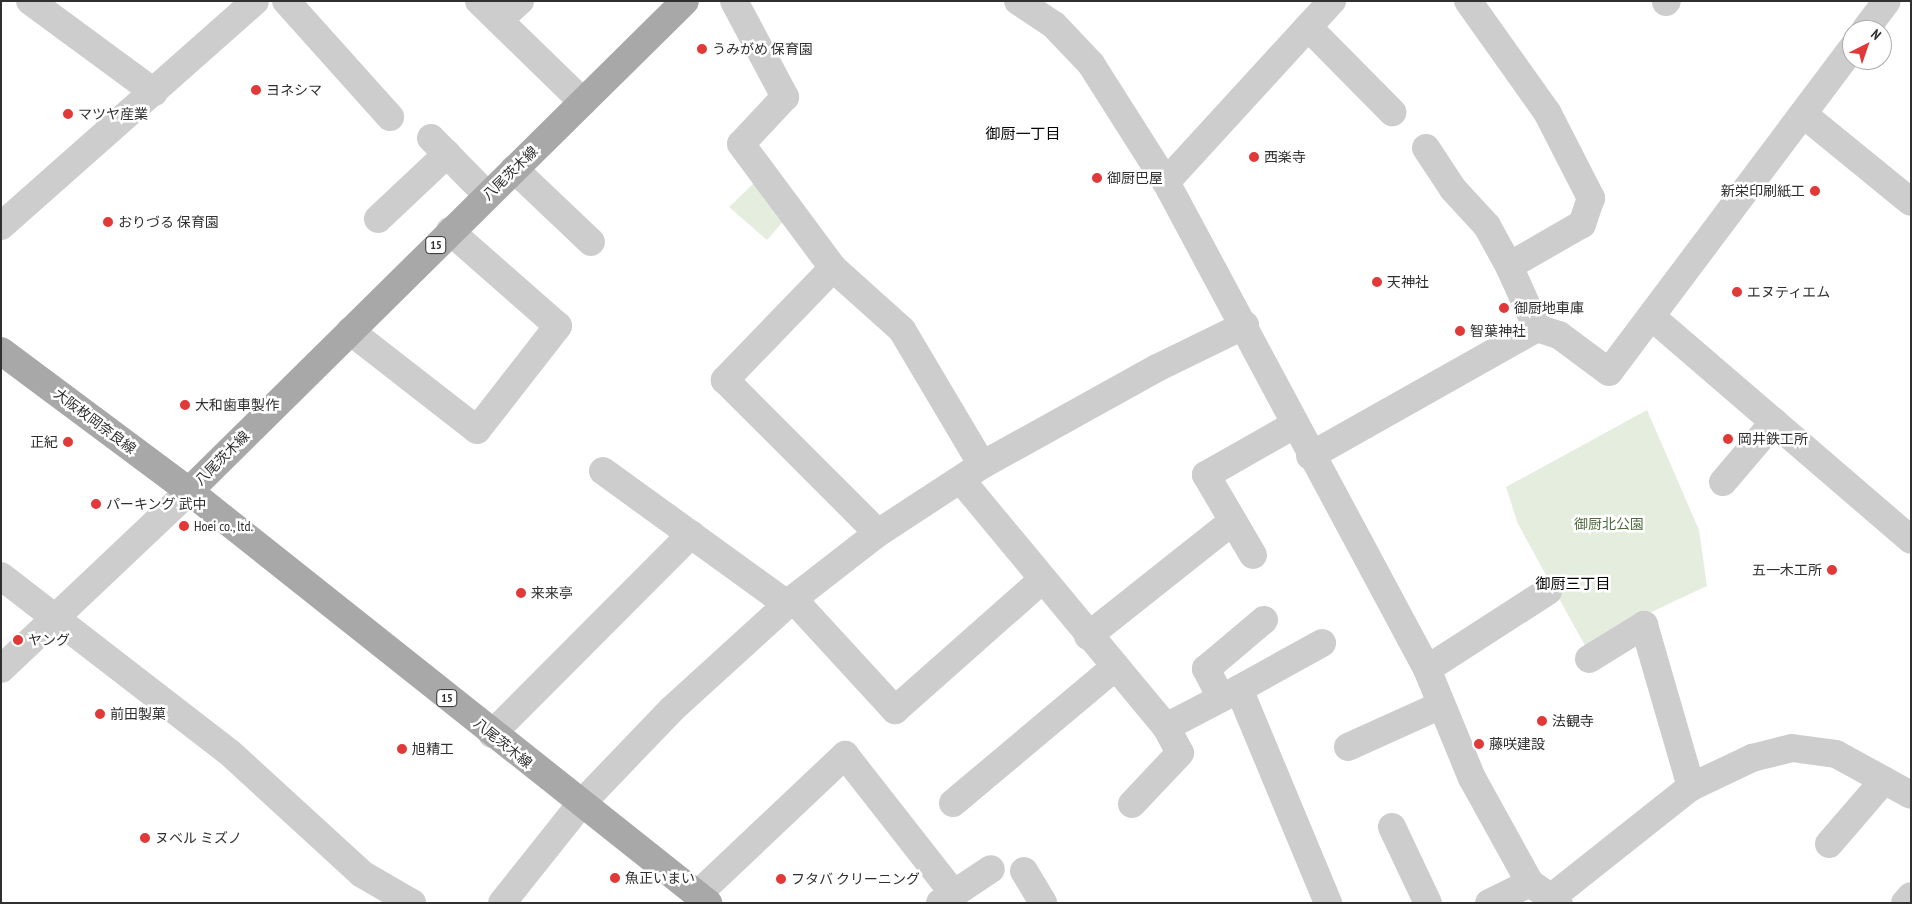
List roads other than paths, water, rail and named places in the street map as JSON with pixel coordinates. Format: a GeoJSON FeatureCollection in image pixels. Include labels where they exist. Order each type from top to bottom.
{"type":"FeatureCollection","features":[{"type":"Feature","properties":{"kind":"main road","name":"八尾茨木線"},"geometry":{"type":"LineString","coordinates":[[685,1],[188,491],[580,805],[702,899]]}},
{"type":"Feature","properties":{"kind":"main road","name":"大阪枚岡奈良線"},"geometry":{"type":"LineString","coordinates":[[1,351],[188,491]]}},
{"type":"Feature","properties":{"kind":"street"},"geometry":{"type":"LineString","coordinates":[[30,1],[154,92]]}},
{"type":"Feature","properties":{"kind":"street"},"geometry":{"type":"LineString","coordinates":[[1,226],[255,1]]}},
{"type":"Feature","properties":{"kind":"street"},"geometry":{"type":"LineString","coordinates":[[286,1],[390,117]]}},
{"type":"Feature","properties":{"kind":"street"},"geometry":{"type":"LineString","coordinates":[[479,1],[500,19],[583,102]]}},
{"type":"Feature","properties":{"kind":"street"},"geometry":{"type":"LineString","coordinates":[[500,19],[520,1]]}},
{"type":"Feature","properties":{"kind":"street"},"geometry":{"type":"LineString","coordinates":[[734,1],[785,97],[741,144],[833,268],[902,330],[972,472],[1042,580],[1166,727],[1180,753],[1132,804]]}},
{"type":"Feature","properties":{"kind":"street"},"geometry":{"type":"LineString","coordinates":[[1018,1],[1054,25],[1092,64],[1166,182],[1245,326],[1310,456],[1427,669],[1458,752],[1547,894]]}},
{"type":"Feature","properties":{"kind":"street"},"geometry":{"type":"LineString","coordinates":[[1166,182],[1332,1]]}},
{"type":"Feature","properties":{"kind":"street"},"geometry":{"type":"LineString","coordinates":[[1468,1],[1547,112],[1591,198],[1582,224],[1509,266]]}},
{"type":"Feature","properties":{"kind":"street"},"geometry":{"type":"LineString","coordinates":[[1873,20],[1887,1]]}},
{"type":"Feature","properties":{"kind":"street"},"geometry":{"type":"LineString","coordinates":[[1308,27],[1392,112]]}},
{"type":"Feature","properties":{"kind":"street"},"geometry":{"type":"LineString","coordinates":[[1310,456],[1537,328],[1559,335],[1609,372],[1653,318],[1842,61]]}},
{"type":"Feature","properties":{"kind":"street"},"geometry":{"type":"LineString","coordinates":[[1803,114],[1911,202]]}},
{"type":"Feature","properties":{"kind":"street"},"geometry":{"type":"LineString","coordinates":[[378,219],[439,146],[486,196]]}},
{"type":"Feature","properties":{"kind":"street"},"geometry":{"type":"LineString","coordinates":[[1426,148],[1453,189],[1487,226],[1509,266],[1537,328]]}},
{"type":"Feature","properties":{"kind":"street"},"geometry":{"type":"LineString","coordinates":[[514,169],[591,242]]}},
{"type":"Feature","properties":{"kind":"street"},"geometry":{"type":"LineString","coordinates":[[350,331],[477,430],[558,326],[450,231]]}},
{"type":"Feature","properties":{"kind":"street"},"geometry":{"type":"LineString","coordinates":[[833,268],[725,380],[878,533]]}},
{"type":"Feature","properties":{"kind":"street"},"geometry":{"type":"LineString","coordinates":[[1653,318],[1911,540]]}},
{"type":"Feature","properties":{"kind":"street"},"geometry":{"type":"LineString","coordinates":[[502,903],[580,805],[671,710],[790,601],[878,533],[972,472],[1157,368],[1245,326]]}},
{"type":"Feature","properties":{"kind":"street"},"geometry":{"type":"LineString","coordinates":[[1723,482],[1774,422]]}},
{"type":"Feature","properties":{"kind":"street"},"geometry":{"type":"LineString","coordinates":[[1253,555],[1206,475],[1294,425]]}},
{"type":"Feature","properties":{"kind":"street"},"geometry":{"type":"LineString","coordinates":[[603,471],[790,601],[895,710],[1042,580]]}},
{"type":"Feature","properties":{"kind":"street"},"geometry":{"type":"LineString","coordinates":[[1,669],[56,622],[188,491]]}},
{"type":"Feature","properties":{"kind":"street"},"geometry":{"type":"LineString","coordinates":[[1088,636],[1233,521]]}},
{"type":"Feature","properties":{"kind":"street"},"geometry":{"type":"LineString","coordinates":[[492,734],[691,534]]}},
{"type":"Feature","properties":{"kind":"street"},"geometry":{"type":"LineString","coordinates":[[1,576],[56,622],[75,630],[230,753],[362,874],[412,903]]}},
{"type":"Feature","properties":{"kind":"street"},"geometry":{"type":"LineString","coordinates":[[1427,669],[1548,591]]}},
{"type":"Feature","properties":{"kind":"street"},"geometry":{"type":"LineString","coordinates":[[1264,620],[1206,668],[1230,693],[1328,903]]}},
{"type":"Feature","properties":{"kind":"street"},"geometry":{"type":"LineString","coordinates":[[1589,659],[1644,625],[1692,787]]}},
{"type":"Feature","properties":{"kind":"street"},"geometry":{"type":"LineString","coordinates":[[1166,727],[1322,643]]}},
{"type":"Feature","properties":{"kind":"street"},"geometry":{"type":"LineString","coordinates":[[952,803],[1114,667]]}},
{"type":"Feature","properties":{"kind":"street"},"geometry":{"type":"LineString","coordinates":[[1348,747],[1441,705]]}},
{"type":"Feature","properties":{"kind":"street"},"geometry":{"type":"LineString","coordinates":[[1489,903],[1547,894],[1692,787],[1752,758],[1792,748],[1836,754],[1911,795]]}},
{"type":"Feature","properties":{"kind":"street"},"geometry":{"type":"LineString","coordinates":[[702,899],[845,755],[947,898],[991,869]]}},
{"type":"Feature","properties":{"kind":"street"},"geometry":{"type":"LineString","coordinates":[[1829,844],[1884,780]]}},
{"type":"Feature","properties":{"kind":"street"},"geometry":{"type":"LineString","coordinates":[[1392,827],[1428,903]]}},
{"type":"Feature","properties":{"kind":"street"},"geometry":{"type":"LineString","coordinates":[[1024,871],[1043,903]]}},
{"type":"Feature","properties":{"kind":"street"},"geometry":{"type":"LineString","coordinates":[[1905,903],[1911,896]]}},
{"type":"Feature","properties":{"kind":"place","name":"うみがめ 保育園"},"geometry":{"type":"Point","coordinates":[702,49]}},
{"type":"Feature","properties":{"kind":"place","name":"ヨネシマ"},"geometry":{"type":"Point","coordinates":[256,90]}},
{"type":"Feature","properties":{"kind":"place","name":"マツヤ産業"},"geometry":{"type":"Point","coordinates":[68,114]}},
{"type":"Feature","properties":{"kind":"place","name":"西楽寺"},"geometry":{"type":"Point","coordinates":[1254,157]}},
{"type":"Feature","properties":{"kind":"place","name":"御厨巴屋"},"geometry":{"type":"Point","coordinates":[1097,178]}},
{"type":"Feature","properties":{"kind":"place","name":"新栄印刷紙工"},"geometry":{"type":"Point","coordinates":[1815,191]}},
{"type":"Feature","properties":{"kind":"place","name":"おりづる 保育園"},"geometry":{"type":"Point","coordinates":[108,222]}},
{"type":"Feature","properties":{"kind":"place","name":"天神社"},"geometry":{"type":"Point","coordinates":[1377,282]}},
{"type":"Feature","properties":{"kind":"place","name":"エヌティエム"},"geometry":{"type":"Point","coordinates":[1737,292]}},
{"type":"Feature","properties":{"kind":"place","name":"御厨地車庫"},"geometry":{"type":"Point","coordinates":[1504,308]}},
{"type":"Feature","properties":{"kind":"place","name":"智葉神社"},"geometry":{"type":"Point","coordinates":[1460,331]}},
{"type":"Feature","properties":{"kind":"place","name":"大和歯車製作"},"geometry":{"type":"Point","coordinates":[185,405]}},
{"type":"Feature","properties":{"kind":"place","name":"岡井鉄工所"},"geometry":{"type":"Point","coordinates":[1728,439]}},
{"type":"Feature","properties":{"kind":"place","name":"正紀"},"geometry":{"type":"Point","coordinates":[68,442]}},
{"type":"Feature","properties":{"kind":"place","name":"パーキング 武中"},"geometry":{"type":"Point","coordinates":[96,504]}},
{"type":"Feature","properties":{"kind":"place","name":"Hoei co., ltd."},"geometry":{"type":"Point","coordinates":[184,526]}},
{"type":"Feature","properties":{"kind":"place","name":"五一木工所"},"geometry":{"type":"Point","coordinates":[1832,570]}},
{"type":"Feature","properties":{"kind":"place","name":"来来亭"},"geometry":{"type":"Point","coordinates":[521,593]}},
{"type":"Feature","properties":{"kind":"place","name":"ヤング"},"geometry":{"type":"Point","coordinates":[18,640]}},
{"type":"Feature","properties":{"kind":"place","name":"前田製菓"},"geometry":{"type":"Point","coordinates":[100,714]}},
{"type":"Feature","properties":{"kind":"place","name":"法観寺"},"geometry":{"type":"Point","coordinates":[1542,721]}},
{"type":"Feature","properties":{"kind":"place","name":"藤咲建設"},"geometry":{"type":"Point","coordinates":[1479,744]}},
{"type":"Feature","properties":{"kind":"place","name":"旭精工"},"geometry":{"type":"Point","coordinates":[402,749]}},
{"type":"Feature","properties":{"kind":"place","name":"ヌベル ミズノ"},"geometry":{"type":"Point","coordinates":[145,838]}},
{"type":"Feature","properties":{"kind":"place","name":"魚正いまい"},"geometry":{"type":"Point","coordinates":[615,878]}},
{"type":"Feature","properties":{"kind":"place","name":"フタバ クリーニング"},"geometry":{"type":"Point","coordinates":[781,879]}},
{"type":"Feature","properties":{"kind":"district","name":"御厨一丁目"},"geometry":{"type":"Point","coordinates":[1023,134]}},
{"type":"Feature","properties":{"kind":"district","name":"御厨三丁目"},"geometry":{"type":"Point","coordinates":[1573,584]}},
{"type":"Feature","properties":{"kind":"park label","name":"御厨北公園"},"geometry":{"type":"Point","coordinates":[1609,524]}}]}
